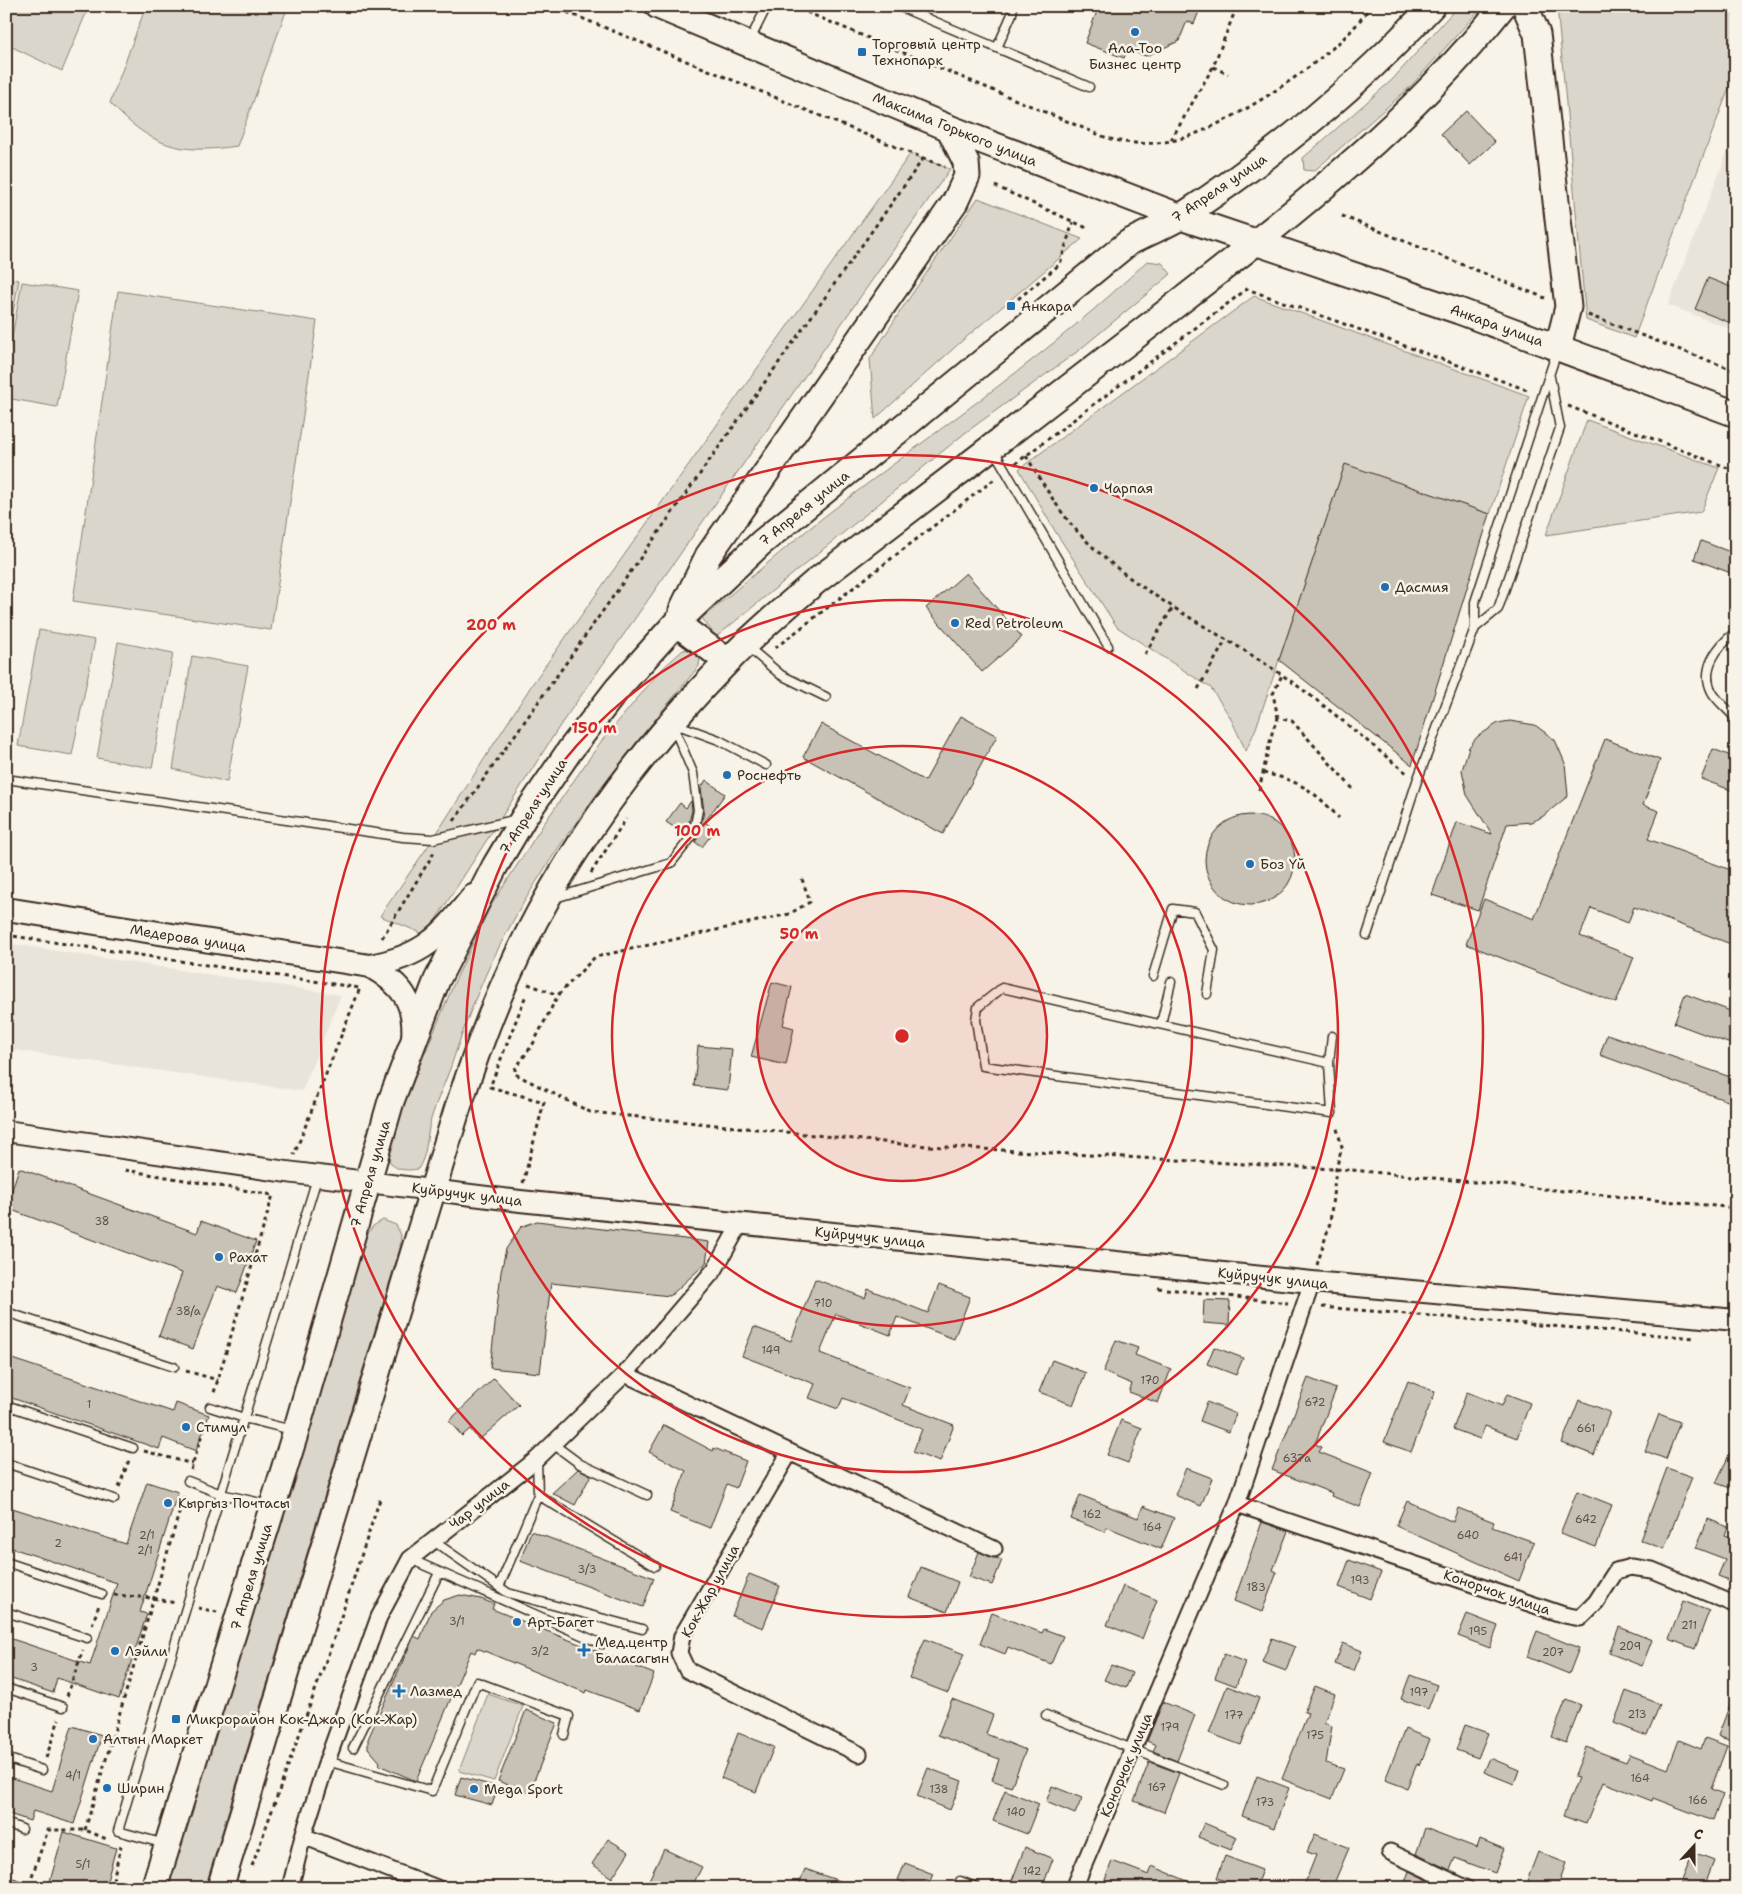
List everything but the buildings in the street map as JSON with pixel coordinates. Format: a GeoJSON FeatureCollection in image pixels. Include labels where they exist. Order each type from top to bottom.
{"type":"FeatureCollection","features":[{"type":"Feature","properties":{"kind":"main road","name":"Максима Горького улица"},"geometry":{"type":"LineString","coordinates":[[658,6],[949,128],[1255,243]]}},
{"type":"Feature","properties":{"kind":"main road","name":"7 Апреля улица"},"geometry":{"type":"LineString","coordinates":[[154,1888],[296,1431],[391,1102],[413,1039],[437,980],[489,876],[524,817],[570,750],[618,688],[676,623],[761,543],[1128,243],[1181,216],[1293,136],[1334,102],[1392,49],[1432,6]]}},
{"type":"Feature","properties":{"kind":"main road"},"geometry":{"type":"LineString","coordinates":[[220,1888],[457,1110],[480,1042],[518,981],[546,901],[614,794],[671,722],[727,662],[754,651],[815,582],[1255,243],[1401,119],[1446,73],[1503,6]]}},
{"type":"Feature","properties":{"kind":"main road"},"geometry":{"type":"LineString","coordinates":[[1525,6],[1537,34],[1568,307],[1558,347]]}},
{"type":"Feature","properties":{"kind":"main road"},"geometry":{"type":"LineString","coordinates":[[727,662],[676,623],[708,556],[956,202],[967,176],[966,162],[949,128]]}},
{"type":"Feature","properties":{"kind":"main road","name":"Анкара улица"},"geometry":{"type":"LineString","coordinates":[[1255,243],[1732,409]]}},
{"type":"Feature","properties":{"kind":"main road","name":"Медерова улица"},"geometry":{"type":"LineString","coordinates":[[370,966],[407,956],[430,944],[448,928],[489,876]]}},
{"type":"Feature","properties":{"kind":"main road","name":"Медерова улица"},"geometry":{"type":"LineString","coordinates":[[6,910],[370,966],[384,974],[398,987],[409,1002],[413,1014],[413,1039]]}},
{"type":"Feature","properties":{"kind":"street","name":"Куйручук улица"},"geometry":{"type":"LineString","coordinates":[[6,1131],[318,1176],[740,1224],[1312,1282],[1736,1320]]}},
{"type":"Feature","properties":{"kind":"street","name":"Чар улица"},"geometry":{"type":"LineString","coordinates":[[290,1888],[303,1836],[326,1761],[379,1617],[410,1559],[537,1459],[625,1374],[716,1269],[740,1224]]}},
{"type":"Feature","properties":{"kind":"street","name":"Конорчок улица"},"geometry":{"type":"LineString","coordinates":[[1074,1888],[1237,1504],[1312,1282]]}},
{"type":"Feature","properties":{"kind":"street"},"geometry":{"type":"LineString","coordinates":[[625,1374],[994,1550]]}},
{"type":"Feature","properties":{"kind":"street","name":"Кок-Жар улица"},"geometry":{"type":"LineString","coordinates":[[790,1452],[682,1636],[679,1652],[687,1670],[859,1754]]}},
{"type":"Feature","properties":{"kind":"street","name":"Конорчок улица"},"geometry":{"type":"LineString","coordinates":[[1237,1504],[1564,1615],[1580,1618],[1596,1602],[1616,1571],[1631,1567],[1652,1570],[1736,1605]]}},
{"type":"Feature","properties":{"kind":"street"},"geometry":{"type":"LineString","coordinates":[[303,1836],[437,1888]]}},
{"type":"Feature","properties":{"kind":"street"},"geometry":{"type":"LineString","coordinates":[[1390,1852],[1465,1888]]}},
{"type":"Feature","properties":{"kind":"lane"},"geometry":{"type":"LineString","coordinates":[[748,44],[767,6]]}},
{"type":"Feature","properties":{"kind":"lane"},"geometry":{"type":"LineString","coordinates":[[898,6],[1089,86]]}},
{"type":"Feature","properties":{"kind":"lane"},"geometry":{"type":"LineString","coordinates":[[997,48],[1012,14],[1013,6]]}},
{"type":"Feature","properties":{"kind":"lane"},"geometry":{"type":"LineString","coordinates":[[1367,935],[1416,781],[1475,628],[1475,602],[1544,396],[1558,347]]}},
{"type":"Feature","properties":{"kind":"lane"},"geometry":{"type":"LineString","coordinates":[[1475,628],[1498,609],[1560,428],[1550,376]]}},
{"type":"Feature","properties":{"kind":"lane"},"geometry":{"type":"LineString","coordinates":[[992,447],[1108,646]]}},
{"type":"Feature","properties":{"kind":"lane"},"geometry":{"type":"LineString","coordinates":[[1736,632],[1724,641],[1715,652],[1708,680],[1713,694],[1736,719]]}},
{"type":"Feature","properties":{"kind":"lane"},"geometry":{"type":"LineString","coordinates":[[754,651],[782,675],[826,697]]}},
{"type":"Feature","properties":{"kind":"lane"},"geometry":{"type":"LineString","coordinates":[[671,722],[719,740],[766,765]]}},
{"type":"Feature","properties":{"kind":"lane"},"geometry":{"type":"LineString","coordinates":[[546,901],[581,888],[671,863],[693,835],[698,810],[693,774],[671,722]]}},
{"type":"Feature","properties":{"kind":"lane"},"geometry":{"type":"LineString","coordinates":[[6,779],[403,837],[433,839],[524,817]]}},
{"type":"Feature","properties":{"kind":"lane"},"geometry":{"type":"LineString","coordinates":[[1153,976],[1172,909],[1195,912],[1214,950],[1207,994]]}},
{"type":"Feature","properties":{"kind":"lane"},"geometry":{"type":"LineString","coordinates":[[1162,1024],[1171,982]]}},
{"type":"Feature","properties":{"kind":"lane"},"geometry":{"type":"LineString","coordinates":[[1329,1062],[1002,988],[978,1007],[976,1020],[983,1066],[1332,1113],[1329,1062],[1332,1036]]}},
{"type":"Feature","properties":{"kind":"lane"},"geometry":{"type":"LineString","coordinates":[[168,1845],[118,1831],[318,1176]]}},
{"type":"Feature","properties":{"kind":"lane"},"geometry":{"type":"LineString","coordinates":[[6,1312],[174,1367]]}},
{"type":"Feature","properties":{"kind":"lane"},"geometry":{"type":"LineString","coordinates":[[6,1405],[133,1448]]}},
{"type":"Feature","properties":{"kind":"lane"},"geometry":{"type":"LineString","coordinates":[[210,1407],[296,1431]]}},
{"type":"Feature","properties":{"kind":"lane"},"geometry":{"type":"LineString","coordinates":[[553,1444],[580,1464],[647,1495]]}},
{"type":"Feature","properties":{"kind":"lane"},"geometry":{"type":"LineString","coordinates":[[499,1587],[538,1495],[537,1459]]}},
{"type":"Feature","properties":{"kind":"lane"},"geometry":{"type":"LineString","coordinates":[[6,1463],[114,1500]]}},
{"type":"Feature","properties":{"kind":"lane"},"geometry":{"type":"LineString","coordinates":[[188,1481],[221,1494],[273,1505]]}},
{"type":"Feature","properties":{"kind":"lane"},"geometry":{"type":"LineString","coordinates":[[538,1495],[655,1566]]}},
{"type":"Feature","properties":{"kind":"lane"},"geometry":{"type":"LineString","coordinates":[[432,1540],[508,1593],[642,1629]]}},
{"type":"Feature","properties":{"kind":"lane"},"geometry":{"type":"LineString","coordinates":[[410,1559],[602,1644]]}},
{"type":"Feature","properties":{"kind":"lane"},"geometry":{"type":"LineString","coordinates":[[6,1562],[102,1594]]}},
{"type":"Feature","properties":{"kind":"lane"},"geometry":{"type":"LineString","coordinates":[[353,1748],[439,1573]]}},
{"type":"Feature","properties":{"kind":"lane"},"geometry":{"type":"LineString","coordinates":[[6,1612],[88,1638]]}},
{"type":"Feature","properties":{"kind":"lane"},"geometry":{"type":"LineString","coordinates":[[326,1761],[432,1791],[477,1682],[569,1716],[564,1735]]}},
{"type":"Feature","properties":{"kind":"lane"},"geometry":{"type":"LineString","coordinates":[[6,1688],[63,1707]]}},
{"type":"Feature","properties":{"kind":"lane"},"geometry":{"type":"LineString","coordinates":[[1046,1715],[1224,1785]]}},
{"type":"Feature","properties":{"kind":"lane"},"geometry":{"type":"LineString","coordinates":[[6,1758],[42,1770]]}},
{"type":"Feature","properties":{"kind":"lane"},"geometry":{"type":"LineString","coordinates":[[6,1823],[22,1829]]}},
{"type":"Feature","properties":{"kind":"lane"},"geometry":{"type":"LineString","coordinates":[[6,1881],[26,1888]]}},
{"type":"Feature","properties":{"kind":"lane"},"geometry":{"type":"LineString","coordinates":[[960,1881],[978,1888]]}},
{"type":"Feature","properties":{"kind":"path"},"geometry":{"type":"LineString","coordinates":[[552,6],[950,169]]}},
{"type":"Feature","properties":{"kind":"path"},"geometry":{"type":"LineString","coordinates":[[1171,141],[1213,67],[1236,6]]}},
{"type":"Feature","properties":{"kind":"path"},"geometry":{"type":"LineString","coordinates":[[1213,67],[1228,74]]}},
{"type":"Feature","properties":{"kind":"path"},"geometry":{"type":"LineString","coordinates":[[382,938],[444,836],[923,159]]}},
{"type":"Feature","properties":{"kind":"path"},"geometry":{"type":"LineString","coordinates":[[994,186],[1087,228]]}},
{"type":"Feature","properties":{"kind":"path"},"geometry":{"type":"LineString","coordinates":[[1342,216],[1568,307],[1736,371]]}},
{"type":"Feature","properties":{"kind":"path"},"geometry":{"type":"LineString","coordinates":[[1018,299],[1060,264],[1073,222]]}},
{"type":"Feature","properties":{"kind":"path"},"geometry":{"type":"LineString","coordinates":[[754,651],[1006,471],[1247,289],[1544,396]]}},
{"type":"Feature","properties":{"kind":"path"},"geometry":{"type":"LineString","coordinates":[[1555,401],[1736,470]]}},
{"type":"Feature","properties":{"kind":"path"},"geometry":{"type":"LineString","coordinates":[[1026,456],[1077,531],[1128,575],[1173,607],[1282,674],[1416,781]]}},
{"type":"Feature","properties":{"kind":"path"},"geometry":{"type":"LineString","coordinates":[[1145,654],[1173,607]]}},
{"type":"Feature","properties":{"kind":"path"},"geometry":{"type":"LineString","coordinates":[[1198,689],[1226,640]]}},
{"type":"Feature","properties":{"kind":"path"},"geometry":{"type":"LineString","coordinates":[[1258,790],[1272,729],[1278,718],[1274,694],[1282,674]]}},
{"type":"Feature","properties":{"kind":"path"},"geometry":{"type":"LineString","coordinates":[[1278,718],[1292,721],[1354,790]]}},
{"type":"Feature","properties":{"kind":"path"},"geometry":{"type":"LineString","coordinates":[[1263,773],[1288,778],[1307,788],[1322,799],[1339,818]]}},
{"type":"Feature","properties":{"kind":"path"},"geometry":{"type":"LineString","coordinates":[[581,888],[627,818]]}},
{"type":"Feature","properties":{"kind":"path"},"geometry":{"type":"LineString","coordinates":[[802,879],[810,902],[789,914],[595,957],[558,995],[533,1044],[515,1068],[515,1074],[590,1112],[912,1146],[1336,1169],[1736,1208]]}},
{"type":"Feature","properties":{"kind":"path"},"geometry":{"type":"LineString","coordinates":[[6,934],[360,988],[298,1143]]}},
{"type":"Feature","properties":{"kind":"path"},"geometry":{"type":"LineString","coordinates":[[518,981],[533,976]]}},
{"type":"Feature","properties":{"kind":"path"},"geometry":{"type":"LineString","coordinates":[[518,981],[558,995]]}},
{"type":"Feature","properties":{"kind":"path"},"geometry":{"type":"LineString","coordinates":[[518,981],[490,1087],[544,1102],[524,1174]]}},
{"type":"Feature","properties":{"kind":"path"},"geometry":{"type":"LineString","coordinates":[[1312,1282],[1330,1223],[1336,1169],[1342,1147],[1332,1113]]}},
{"type":"Feature","properties":{"kind":"path"},"geometry":{"type":"LineString","coordinates":[[85,1830],[273,1196],[120,1169]]}},
{"type":"Feature","properties":{"kind":"path"},"geometry":{"type":"LineString","coordinates":[[174,1367],[218,1380]]}},
{"type":"Feature","properties":{"kind":"path"},"geometry":{"type":"LineString","coordinates":[[114,1500],[133,1448],[193,1464]]}},
{"type":"Feature","properties":{"kind":"path"},"geometry":{"type":"LineString","coordinates":[[250,1870],[333,1641],[380,1499]]}},
{"type":"Feature","properties":{"kind":"path"},"geometry":{"type":"LineString","coordinates":[[88,1638],[102,1594],[154,1598]]}},
{"type":"Feature","properties":{"kind":"path"},"geometry":{"type":"LineString","coordinates":[[30,1880],[48,1830],[85,1830],[123,1846],[111,1888]]}},
{"type":"Feature","properties":{"kind":"shaded area"},"geometry":{"type":"Polygon","coordinates":[[[6,6],[89,6],[62,71],[6,44],[6,6]]]}},
{"type":"Feature","properties":{"kind":"shaded area"},"geometry":{"type":"Polygon","coordinates":[[[146,6],[288,6],[237,146],[198,149],[182,148],[167,144],[139,129],[110,103],[146,6]]]}},
{"type":"Feature","properties":{"kind":"shaded area"},"geometry":{"type":"Polygon","coordinates":[[[1458,6],[1483,6],[1410,87],[1314,171],[1304,170],[1303,158],[1392,80],[1458,6]]]}},
{"type":"Feature","properties":{"kind":"shaded area"},"geometry":{"type":"Polygon","coordinates":[[[1557,6],[1736,6],[1736,70],[1634,338],[1586,320],[1557,6]]]}},
{"type":"Feature","properties":{"kind":"shaded area"},"geometry":{"type":"Polygon","coordinates":[[[1736,129],[1736,331],[1668,305],[1736,129]]]}},
{"type":"Feature","properties":{"kind":"shaded area"},"geometry":{"type":"Polygon","coordinates":[[[910,154],[950,169],[561,724],[426,935],[380,916],[433,839],[533,683],[910,154]]]}},
{"type":"Feature","properties":{"kind":"shaded area"},"geometry":{"type":"Polygon","coordinates":[[[978,198],[1082,239],[963,340],[875,419],[870,359],[901,310],[978,198]]]}},
{"type":"Feature","properties":{"kind":"shaded area"},"geometry":{"type":"Polygon","coordinates":[[[1147,261],[1162,263],[1171,274],[1078,351],[965,433],[716,637],[702,618],[824,517],[1075,326],[1147,261]]]}},
{"type":"Feature","properties":{"kind":"shaded area"},"geometry":{"type":"Polygon","coordinates":[[[6,278],[19,280],[6,351],[6,278]]]}},
{"type":"Feature","properties":{"kind":"shaded area"},"geometry":{"type":"Polygon","coordinates":[[[22,282],[78,291],[57,407],[6,398],[6,369],[22,282]]]}},
{"type":"Feature","properties":{"kind":"shaded area"},"geometry":{"type":"Polygon","coordinates":[[[118,291],[317,321],[271,630],[73,601],[118,291]]]}},
{"type":"Feature","properties":{"kind":"shaded area"},"geometry":{"type":"Polygon","coordinates":[[[1254,296],[1529,396],[1490,514],[1345,465],[1256,728],[1246,751],[1230,717],[1211,688],[1117,627],[1055,531],[1019,469],[1254,296]]]}},
{"type":"Feature","properties":{"kind":"shaded area"},"geometry":{"type":"Polygon","coordinates":[[[1587,420],[1719,468],[1701,512],[1546,535],[1587,420]]]}},
{"type":"Feature","properties":{"kind":"shaded area"},"geometry":{"type":"Polygon","coordinates":[[[39,630],[95,640],[72,755],[18,746],[39,630]]]}},
{"type":"Feature","properties":{"kind":"shaded area"},"geometry":{"type":"Polygon","coordinates":[[[118,642],[173,653],[152,768],[97,758],[118,642]]]}},
{"type":"Feature","properties":{"kind":"shaded area"},"geometry":{"type":"Polygon","coordinates":[[[690,649],[700,657],[699,666],[586,808],[560,845],[512,923],[491,963],[469,1015],[433,1113],[429,1125],[424,1157],[418,1169],[404,1170],[392,1165],[388,1156],[401,1111],[455,981],[490,907],[543,825],[600,743],[662,669],[683,650],[690,649]]]}},
{"type":"Feature","properties":{"kind":"shaded area"},"geometry":{"type":"Polygon","coordinates":[[[192,656],[248,666],[227,782],[173,769],[192,656]]]}},
{"type":"Feature","properties":{"kind":"shaded area"},"geometry":{"type":"Polygon","coordinates":[[[6,943],[341,995],[302,1091],[6,1049],[6,943]]]}},
{"type":"Feature","properties":{"kind":"shaded area"},"geometry":{"type":"Polygon","coordinates":[[[383,1220],[396,1225],[401,1235],[400,1248],[205,1888],[167,1888],[366,1236],[373,1226],[383,1220]]]}},
{"type":"Feature","properties":{"kind":"shaded area"},"geometry":{"type":"Polygon","coordinates":[[[488,1694],[523,1706],[494,1781],[459,1771],[488,1694]]]}},
{"type":"Feature","properties":{"kind":"place","name":"Ала-Тоо Бизнес центр"},"geometry":{"type":"Point","coordinates":[1135,32]}},
{"type":"Feature","properties":{"kind":"place","name":"Торговый центр Технопарк"},"geometry":{"type":"Point","coordinates":[862,52]}},
{"type":"Feature","properties":{"kind":"place","name":"Анкара"},"geometry":{"type":"Point","coordinates":[1011,306]}},
{"type":"Feature","properties":{"kind":"place","name":"Чарпая"},"geometry":{"type":"Point","coordinates":[1094,488]}},
{"type":"Feature","properties":{"kind":"place","name":"Дасмия"},"geometry":{"type":"Point","coordinates":[1385,587]}},
{"type":"Feature","properties":{"kind":"place","name":"Red Petroleum"},"geometry":{"type":"Point","coordinates":[955,623]}},
{"type":"Feature","properties":{"kind":"place","name":"Роснефть"},"geometry":{"type":"Point","coordinates":[727,775]}},
{"type":"Feature","properties":{"kind":"place","name":"Боз Үй"},"geometry":{"type":"Point","coordinates":[1250,864]}},
{"type":"Feature","properties":{"kind":"place","name":"Рахат"},"geometry":{"type":"Point","coordinates":[219,1257]}},
{"type":"Feature","properties":{"kind":"place","name":"Стимул"},"geometry":{"type":"Point","coordinates":[186,1427]}},
{"type":"Feature","properties":{"kind":"place","name":"Кыргыз Почтасы"},"geometry":{"type":"Point","coordinates":[168,1503]}},
{"type":"Feature","properties":{"kind":"place","name":"Арт-Багет"},"geometry":{"type":"Point","coordinates":[517,1622]}},
{"type":"Feature","properties":{"kind":"place","name":"Мед.центр Баласагын"},"geometry":{"type":"Point","coordinates":[584,1650]}},
{"type":"Feature","properties":{"kind":"place","name":"Лэйли"},"geometry":{"type":"Point","coordinates":[115,1651]}},
{"type":"Feature","properties":{"kind":"place","name":"Лазмед"},"geometry":{"type":"Point","coordinates":[399,1691]}},
{"type":"Feature","properties":{"kind":"place","name":"Микрорайон Кок-Джар (Кок-Жар)"},"geometry":{"type":"Point","coordinates":[176,1719]}},
{"type":"Feature","properties":{"kind":"place","name":"Алтын Маркет"},"geometry":{"type":"Point","coordinates":[93,1739]}},
{"type":"Feature","properties":{"kind":"place","name":"Ширин"},"geometry":{"type":"Point","coordinates":[107,1788]}},
{"type":"Feature","properties":{"kind":"place","name":"Mega Sport"},"geometry":{"type":"Point","coordinates":[474,1789]}}]}
